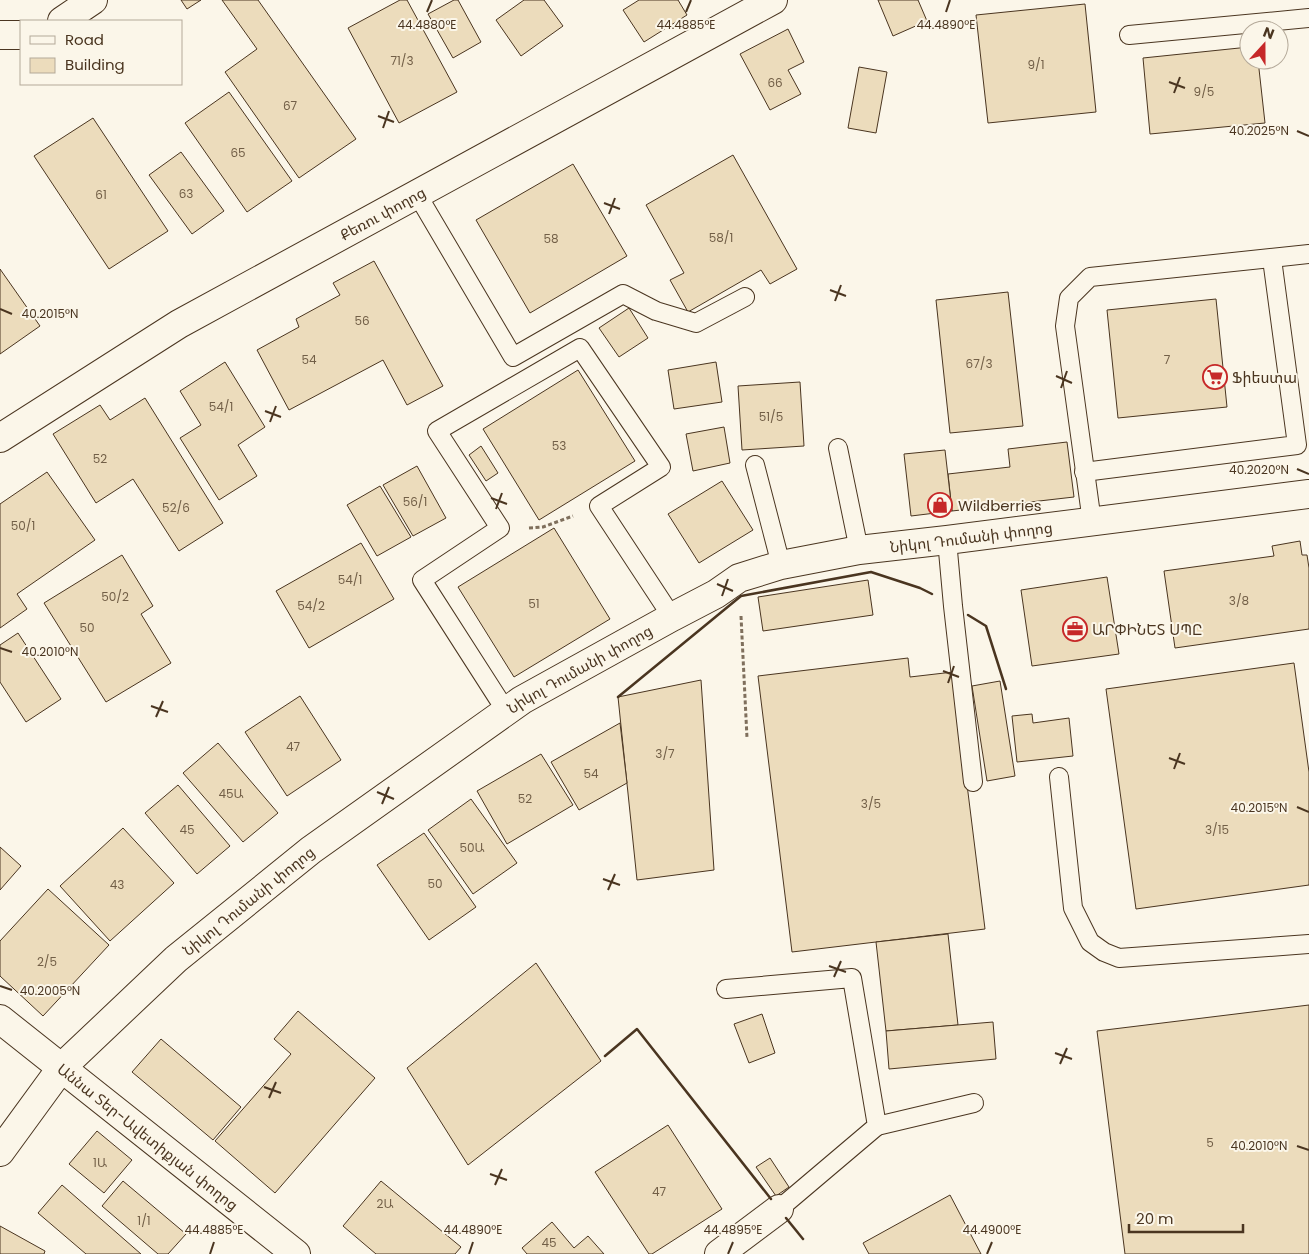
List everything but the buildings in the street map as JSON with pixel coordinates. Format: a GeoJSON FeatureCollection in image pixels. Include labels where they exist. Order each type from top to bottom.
{"type":"FeatureCollection","features":[{"type":"Feature","properties":{"kind":"street"},"geometry":{"type":"LineString","coordinates":[[64,20],[94,0]]}},
{"type":"Feature","properties":{"kind":"street","name":"Քեռու փողոց"},"geometry":{"type":"LineString","coordinates":[[0,438],[179,324],[772,0]]}},
{"type":"Feature","properties":{"kind":"street"},"geometry":{"type":"LineString","coordinates":[[0,35],[20,35]]}},
{"type":"Feature","properties":{"kind":"street","name":"Նիկոլ Դումանի փողոց"},"geometry":{"type":"LineString","coordinates":[[0,1152],[62,1067],[176,959],[311,850],[522,700],[716,594],[739,578],[781,565],[859,550],[1309,494]]}},
{"type":"Feature","properties":{"kind":"street","name":"Աննա Տեր-Ավետիքյան փողոց"},"geometry":{"type":"LineString","coordinates":[[0,1019],[296,1254]]}},
{"type":"Feature","properties":{"kind":"street"},"geometry":{"type":"LineString","coordinates":[[719,1254],[779,1209]]}},
{"type":"Feature","properties":{"kind":"lane"},"geometry":{"type":"LineString","coordinates":[[1129,35],[1309,18]]}},
{"type":"Feature","properties":{"kind":"lane"},"geometry":{"type":"LineString","coordinates":[[417,194],[514,357],[623,294],[656,311],[696,323],[745,296]]}},
{"type":"Feature","properties":{"kind":"lane"},"geometry":{"type":"LineString","coordinates":[[1092,522],[1065,326],[1069,298],[1090,277],[1309,254]]}},
{"type":"Feature","properties":{"kind":"lane"},"geometry":{"type":"LineString","coordinates":[[1084,472],[1297,445],[1272,259]]}},
{"type":"Feature","properties":{"kind":"lane"},"geometry":{"type":"LineString","coordinates":[[506,711],[422,580],[500,528],[437,431],[580,348],[661,467],[599,506],[672,617]]}},
{"type":"Feature","properties":{"kind":"lane"},"geometry":{"type":"LineString","coordinates":[[838,448],[859,550]]}},
{"type":"Feature","properties":{"kind":"lane"},"geometry":{"type":"LineString","coordinates":[[755,465],[781,565]]}},
{"type":"Feature","properties":{"kind":"lane"},"geometry":{"type":"LineString","coordinates":[[947,540],[952,606],[973,782]]}},
{"type":"Feature","properties":{"kind":"lane"},"geometry":{"type":"LineString","coordinates":[[1059,777],[1073,908],[1090,942],[1104,952],[1119,958],[1309,944]]}},
{"type":"Feature","properties":{"kind":"lane"},"geometry":{"type":"LineString","coordinates":[[726,989],[852,978],[878,1126]]}},
{"type":"Feature","properties":{"kind":"lane"},"geometry":{"type":"LineString","coordinates":[[779,1209],[878,1126],[974,1103]]}},
{"type":"Feature","properties":{"kind":"path"},"geometry":{"type":"LineString","coordinates":[[500,528],[544,528],[599,506]]}},
{"type":"Feature","properties":{"kind":"path"},"geometry":{"type":"LineString","coordinates":[[739,578],[747,738]]}},
{"type":"Feature","properties":{"kind":"wall"},"geometry":{"type":"LineString","coordinates":[[618,697],[741,596],[871,572],[920,588],[932,594]]}},
{"type":"Feature","properties":{"kind":"wall"},"geometry":{"type":"LineString","coordinates":[[968,615],[986,626],[1006,689]]}},
{"type":"Feature","properties":{"kind":"wall"},"geometry":{"type":"LineString","coordinates":[[605,1056],[637,1029],[771,1199]]}},
{"type":"Feature","properties":{"kind":"wall"},"geometry":{"type":"LineString","coordinates":[[786,1218],[803,1239]]}},
{"type":"Feature","properties":{"kind":"place","name":"Ֆիեստա"},"geometry":{"type":"Point","coordinates":[1215,377]}},
{"type":"Feature","properties":{"kind":"place","name":"Wildberries"},"geometry":{"type":"Point","coordinates":[940,505]}},
{"type":"Feature","properties":{"kind":"place","name":"ԱՐՓԻՆԵՏ ՍՊԸ"},"geometry":{"type":"Point","coordinates":[1075,629]}}]}
